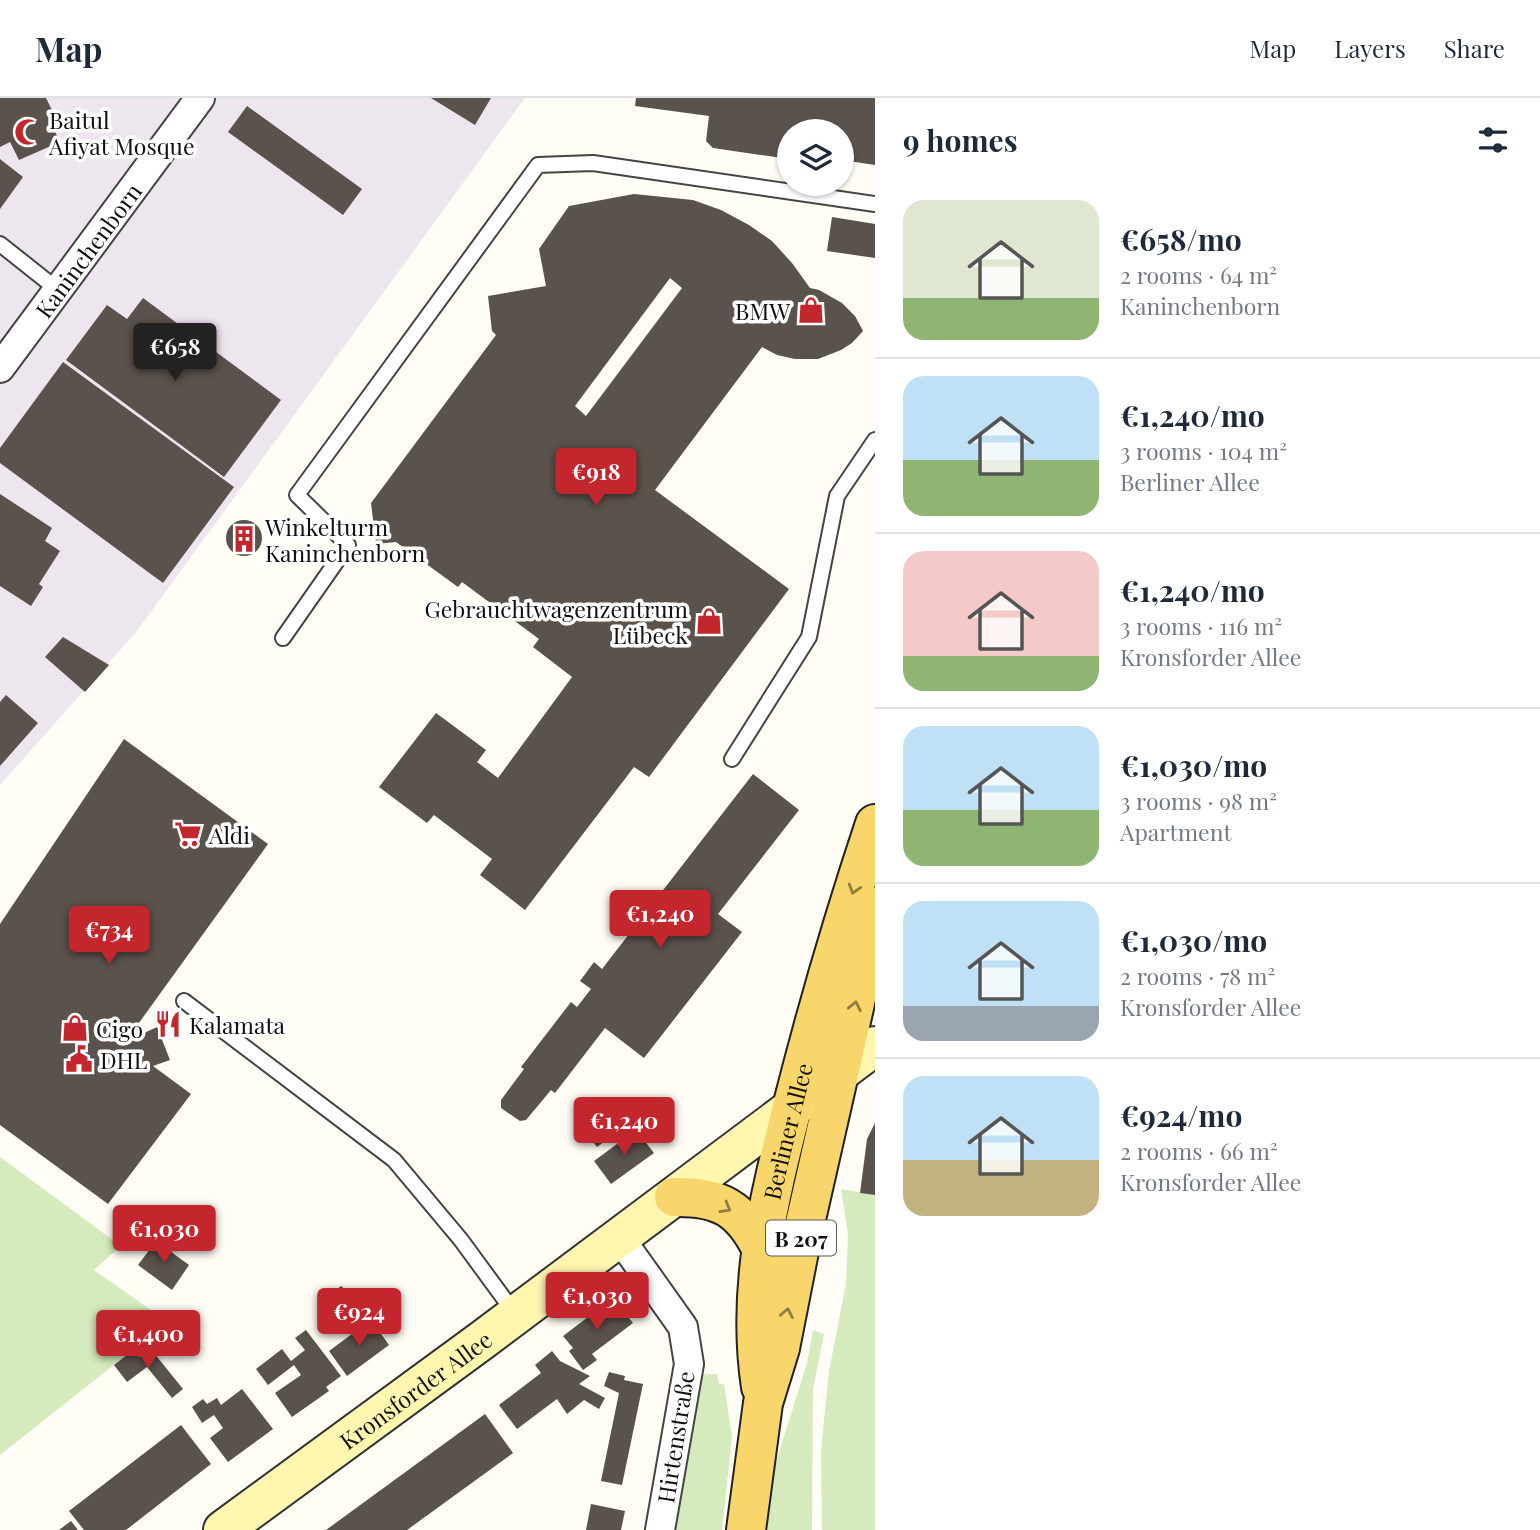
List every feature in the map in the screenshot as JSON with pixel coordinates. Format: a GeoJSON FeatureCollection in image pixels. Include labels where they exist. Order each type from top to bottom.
{"type":"FeatureCollection","features":[{"type":"Feature","properties":{"kind":"main road","name":"Berliner Allee"},"geometry":{"type":"LineString","coordinates":[[763,1403],[755,1348],[755,1296],[776,1170],[819,1000],[875,824]]}},
{"type":"Feature","properties":{"kind":"main road","name":"B 207"},"geometry":{"type":"LineString","coordinates":[[840,1073],[875,906]]}},
{"type":"Feature","properties":{"kind":"main road","name":"Kronsforder Allee"},"geometry":{"type":"LineString","coordinates":[[223,1530],[875,1046]]}},
{"type":"Feature","properties":{"kind":"main road","name":"Berliner Allee"},"geometry":{"type":"LineString","coordinates":[[763,1403],[780,1348],[801,1241],[840,1073]]}},
{"type":"Feature","properties":{"kind":"main road","name":"B 207"},"geometry":{"type":"LineString","coordinates":[[674,1197],[699,1196],[723,1204],[751,1228],[761,1248]]}},
{"type":"Feature","properties":{"kind":"main road","name":"B 207"},"geometry":{"type":"LineString","coordinates":[[746,1530],[763,1403]]}},
{"type":"Feature","properties":{"kind":"street","name":"Kaninchenborn"},"geometry":{"type":"LineString","coordinates":[[0,368],[200,98]]}},
{"type":"Feature","properties":{"kind":"street","name":"Hirtenstraße"},"geometry":{"type":"LineString","coordinates":[[619,1237],[683,1327],[689,1364],[660,1530]]}},
{"type":"Feature","properties":{"kind":"lane"},"geometry":{"type":"LineString","coordinates":[[283,638],[348,545],[297,495],[538,164],[593,163],[875,204]]}},
{"type":"Feature","properties":{"kind":"lane"},"geometry":{"type":"LineString","coordinates":[[0,244],[58,290]]}},
{"type":"Feature","properties":{"kind":"lane"},"geometry":{"type":"LineString","coordinates":[[732,759],[809,638],[837,496],[875,440]]}},
{"type":"Feature","properties":{"kind":"lane"},"geometry":{"type":"LineString","coordinates":[[184,1002],[394,1160],[453,1230],[516,1315]]}},
{"type":"Feature","properties":{"kind":"shaded area"},"geometry":{"type":"Polygon","coordinates":[[[0,98],[525,98],[137,631],[0,785],[0,98]]]}},
{"type":"Feature","properties":{"kind":"green space"},"geometry":{"type":"Polygon","coordinates":[[[0,1157],[121,1246],[94,1270],[168,1322],[0,1455],[0,1157]]]}},
{"type":"Feature","properties":{"kind":"green space"},"geometry":{"type":"Polygon","coordinates":[[[841,1189],[875,1195],[875,1530],[822,1530],[821,1450],[829,1371],[846,1284],[848,1235],[841,1189]]]}},
{"type":"Feature","properties":{"kind":"green space"},"geometry":{"type":"Polygon","coordinates":[[[813,1330],[824,1334],[813,1389],[812,1530],[764,1530],[777,1459],[807,1363],[813,1330]]]}},
{"type":"Feature","properties":{"kind":"green space"},"geometry":{"type":"Polygon","coordinates":[[[700,1374],[717,1374],[719,1384],[724,1384],[732,1437],[722,1530],[674,1530],[700,1374]]]}},
{"type":"Feature","properties":{"kind":"building","name":"Baitul Afiyat Mosque"},"geometry":{"type":"Polygon","coordinates":[[[0,98],[46,98],[57,120],[51,123],[60,142],[19,160],[10,142],[0,147],[0,98]]]}},
{"type":"Feature","properties":{"kind":"building"},"geometry":{"type":"Polygon","coordinates":[[[431,98],[491,98],[475,125],[431,98]]]}},
{"type":"Feature","properties":{"kind":"building"},"geometry":{"type":"Polygon","coordinates":[[[636,98],[875,98],[875,165],[854,162],[854,119],[777,119],[777,157],[713,148],[706,141],[709,116],[635,106],[636,98]]]}},
{"type":"Feature","properties":{"kind":"building"},"geometry":{"type":"Polygon","coordinates":[[[247,106],[362,189],[343,215],[228,132],[247,106]]]}},
{"type":"Feature","properties":{"kind":"building"},"geometry":{"type":"Polygon","coordinates":[[[0,159],[23,177],[0,209],[0,159]]]}},
{"type":"Feature","properties":{"kind":"building"},"geometry":{"type":"Polygon","coordinates":[[[634,194],[693,200],[721,210],[772,241],[810,288],[842,303],[855,316],[863,331],[841,350],[818,359],[795,359],[777,355],[762,347],[655,490],[789,589],[649,777],[634,767],[525,910],[480,875],[492,859],[434,815],[427,823],[379,787],[436,713],[486,750],[477,762],[498,778],[572,677],[533,647],[539,639],[462,582],[458,587],[396,542],[376,544],[371,503],[496,335],[492,331],[488,296],[546,286],[539,249],[569,206],[634,194]],[[670,278],[575,406],[586,416],[682,288],[670,278]]]}},
{"type":"Feature","properties":{"kind":"building"},"geometry":{"type":"Polygon","coordinates":[[[832,217],[875,224],[875,258],[827,251],[832,217]]]}},
{"type":"Feature","properties":{"kind":"building"},"geometry":{"type":"Polygon","coordinates":[[[143,298],[281,400],[224,477],[66,360],[107,305],[127,319],[143,298]]]}},
{"type":"Feature","properties":{"kind":"building"},"geometry":{"type":"Polygon","coordinates":[[[63,362],[234,487],[163,583],[0,463],[0,448],[63,362]]]}},
{"type":"Feature","properties":{"kind":"building"},"geometry":{"type":"Polygon","coordinates":[[[0,494],[52,528],[45,541],[60,551],[39,584],[43,587],[31,606],[0,586],[0,494]]]}},
{"type":"Feature","properties":{"kind":"building","name":"Winkelturm Kaninchenborn"},"geometry":{"type":"Polygon","coordinates":[[[244,520],[257,525],[262,538],[257,551],[244,556],[231,551],[226,538],[231,525],[244,520]]]}},
{"type":"Feature","properties":{"kind":"building"},"geometry":{"type":"Polygon","coordinates":[[[63,637],[109,665],[85,692],[45,657],[63,637]]]}},
{"type":"Feature","properties":{"kind":"building"},"geometry":{"type":"Polygon","coordinates":[[[6,695],[38,723],[0,766],[0,702],[6,695]]]}},
{"type":"Feature","properties":{"kind":"building"},"geometry":{"type":"Polygon","coordinates":[[[124,739],[268,844],[136,1027],[144,1033],[157,1027],[170,1060],[153,1066],[191,1094],[108,1204],[0,1125],[0,924],[124,739]]]}},
{"type":"Feature","properties":{"kind":"building"},"geometry":{"type":"Polygon","coordinates":[[[753,774],[799,810],[718,914],[742,932],[644,1058],[605,1028],[555,1093],[551,1090],[526,1120],[520,1121],[501,1108],[501,1100],[524,1069],[521,1067],[571,1002],[577,1007],[591,989],[580,981],[594,962],[602,969],[753,774]]]}},
{"type":"Feature","properties":{"kind":"building"},"geometry":{"type":"Polygon","coordinates":[[[601,1097],[624,1127],[597,1147],[588,1135],[603,1124],[589,1106],[601,1097]]]}},
{"type":"Feature","properties":{"kind":"building"},"geometry":{"type":"Polygon","coordinates":[[[875,1123],[875,1195],[860,1193],[867,1139],[875,1123]]]}},
{"type":"Feature","properties":{"kind":"building"},"geometry":{"type":"Polygon","coordinates":[[[636,1130],[654,1153],[611,1184],[594,1161],[636,1130]]]}},
{"type":"Feature","properties":{"kind":"building"},"geometry":{"type":"Polygon","coordinates":[[[156,1241],[189,1265],[172,1290],[138,1265],[156,1241]]]}},
{"type":"Feature","properties":{"kind":"building"},"geometry":{"type":"Polygon","coordinates":[[[341,1286],[369,1310],[344,1328],[322,1301],[341,1286]]]}},
{"type":"Feature","properties":{"kind":"building"},"geometry":{"type":"Polygon","coordinates":[[[613,1298],[633,1323],[592,1354],[597,1360],[583,1370],[569,1351],[573,1348],[563,1336],[613,1298]]]}},
{"type":"Feature","properties":{"kind":"building"},"geometry":{"type":"Polygon","coordinates":[[[371,1320],[389,1345],[347,1376],[329,1351],[371,1320]]]}},
{"type":"Feature","properties":{"kind":"building"},"geometry":{"type":"Polygon","coordinates":[[[306,1330],[341,1376],[326,1387],[329,1391],[292,1417],[275,1393],[301,1375],[294,1365],[268,1385],[256,1369],[282,1349],[291,1361],[305,1350],[295,1338],[306,1330]]]}},
{"type":"Feature","properties":{"kind":"building"},"geometry":{"type":"Polygon","coordinates":[[[150,1348],[183,1389],[172,1398],[147,1367],[127,1382],[114,1365],[133,1350],[139,1357],[150,1348]]]}},
{"type":"Feature","properties":{"kind":"building"},"geometry":{"type":"Polygon","coordinates":[[[552,1351],[560,1361],[590,1376],[579,1384],[605,1398],[599,1409],[584,1400],[567,1414],[557,1399],[517,1429],[499,1405],[541,1373],[535,1365],[552,1351]]]}},
{"type":"Feature","properties":{"kind":"building"},"geometry":{"type":"Polygon","coordinates":[[[609,1372],[625,1376],[624,1380],[643,1384],[622,1485],[601,1481],[619,1393],[604,1386],[609,1372]]]}},
{"type":"Feature","properties":{"kind":"building"},"geometry":{"type":"Polygon","coordinates":[[[242,1389],[273,1429],[228,1462],[210,1438],[223,1428],[214,1415],[202,1423],[192,1407],[203,1399],[207,1404],[217,1398],[221,1405],[242,1389]]]}},
{"type":"Feature","properties":{"kind":"building"},"geometry":{"type":"Polygon","coordinates":[[[485,1414],[513,1453],[407,1530],[326,1530],[485,1414]]]}},
{"type":"Feature","properties":{"kind":"building"},"geometry":{"type":"Polygon","coordinates":[[[181,1425],[211,1464],[126,1530],[84,1530],[69,1511],[181,1425]]]}},
{"type":"Feature","properties":{"kind":"building"},"geometry":{"type":"Polygon","coordinates":[[[591,1504],[625,1511],[621,1530],[586,1530],[591,1504]]]}},
{"type":"Feature","properties":{"kind":"building"},"geometry":{"type":"Polygon","coordinates":[[[71,1521],[78,1530],[59,1530],[71,1521]]]}},
{"type":"Feature","properties":{"kind":"place","name":"Baitul Afiyat Mosque"},"geometry":{"type":"Point","coordinates":[28,132]}},
{"type":"Feature","properties":{"kind":"place","name":"BMW"},"geometry":{"type":"Point","coordinates":[811,310]}},
{"type":"Feature","properties":{"kind":"place","name":"Winkelturm Kaninchenborn"},"geometry":{"type":"Point","coordinates":[244,539]}},
{"type":"Feature","properties":{"kind":"place","name":"Gebrauchtwagenzentrum Lübeck"},"geometry":{"type":"Point","coordinates":[709,621]}},
{"type":"Feature","properties":{"kind":"place","name":"Aldi"},"geometry":{"type":"Point","coordinates":[188,834]}},
{"type":"Feature","properties":{"kind":"place","name":"Kalamata"},"geometry":{"type":"Point","coordinates":[168,1024]}},
{"type":"Feature","properties":{"kind":"place","name":"Cigo"},"geometry":{"type":"Point","coordinates":[75,1028]}},
{"type":"Feature","properties":{"kind":"place","name":"DHL"},"geometry":{"type":"Point","coordinates":[79,1059]}}]}
